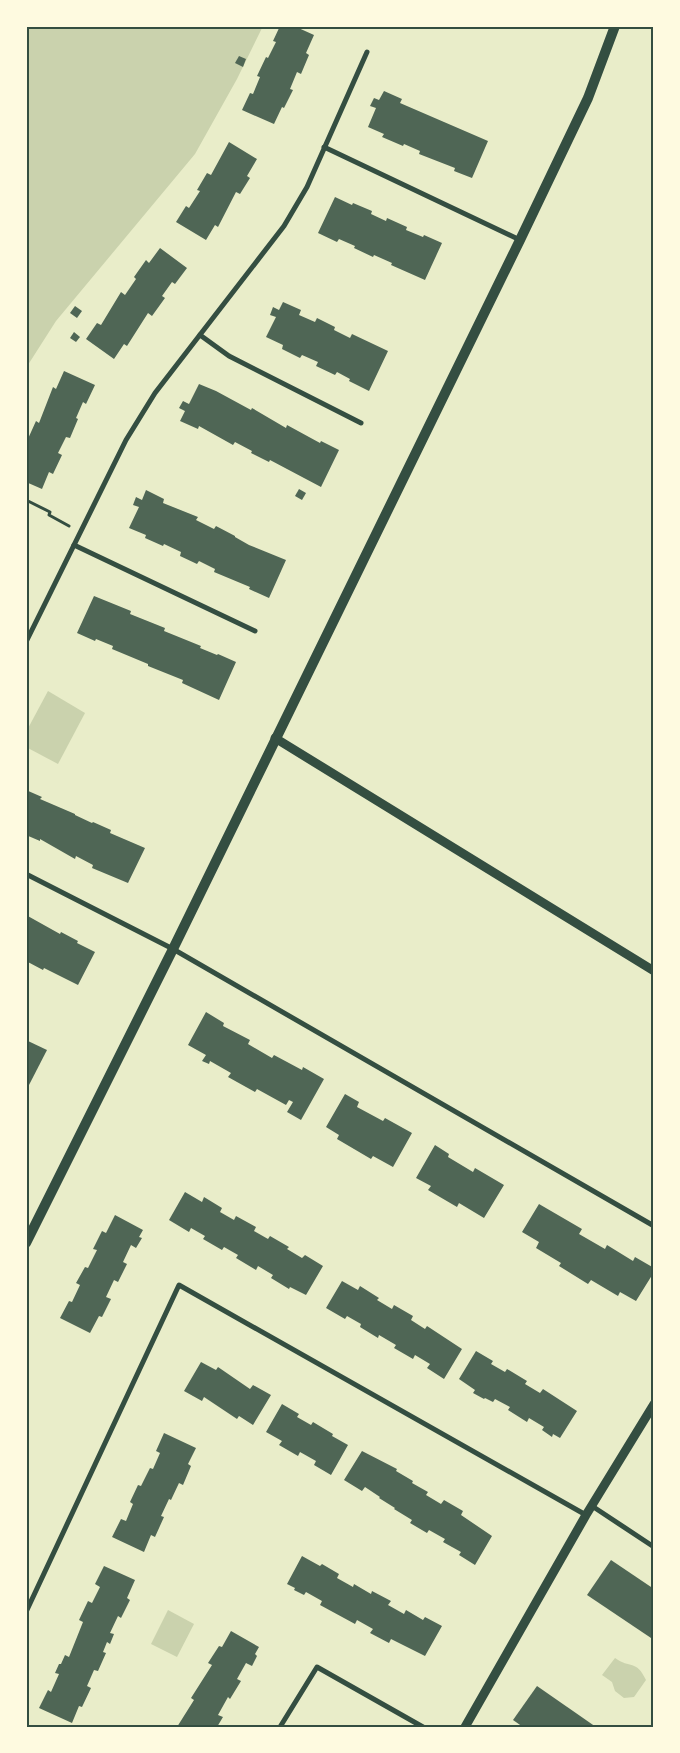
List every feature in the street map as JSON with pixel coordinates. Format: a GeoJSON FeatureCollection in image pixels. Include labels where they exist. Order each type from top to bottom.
{"type":"FeatureCollection","features":[{"type":"Feature","properties":{"kind":"main road"},"geometry":{"type":"LineString","coordinates":[[26,1243],[173,949],[520,240],[588,98],[615,26]]}},
{"type":"Feature","properties":{"kind":"street"},"geometry":{"type":"LineString","coordinates":[[26,642],[126,440],[155,393],[284,226],[307,187],[367,52]]}},
{"type":"Feature","properties":{"kind":"street"},"geometry":{"type":"LineString","coordinates":[[324,147],[520,240]]}},
{"type":"Feature","properties":{"kind":"street"},"geometry":{"type":"LineString","coordinates":[[200,335],[229,356],[361,423]]}},
{"type":"Feature","properties":{"kind":"street"},"geometry":{"type":"LineString","coordinates":[[74,545],[255,631]]}},
{"type":"Feature","properties":{"kind":"street"},"geometry":{"type":"LineString","coordinates":[[275,738],[654,972]]}},
{"type":"Feature","properties":{"kind":"street"},"geometry":{"type":"LineString","coordinates":[[26,874],[173,949],[654,1226]]}},
{"type":"Feature","properties":{"kind":"street"},"geometry":{"type":"LineString","coordinates":[[26,1612],[179,1285],[586,1515]]}},
{"type":"Feature","properties":{"kind":"street"},"geometry":{"type":"LineString","coordinates":[[465,1727],[586,1515],[654,1404]]}},
{"type":"Feature","properties":{"kind":"street"},"geometry":{"type":"LineString","coordinates":[[592,1506],[654,1547]]}},
{"type":"Feature","properties":{"kind":"street"},"geometry":{"type":"LineString","coordinates":[[280,1727],[317,1666],[423,1727]]}},
{"type":"Feature","properties":{"kind":"path"},"geometry":{"type":"LineString","coordinates":[[26,500],[50,512],[49,515],[80,533]]}},
{"type":"Feature","properties":{"kind":"green space"},"geometry":{"type":"Polygon","coordinates":[[[26,26],[263,26],[237,79],[195,154],[56,321],[26,368],[26,26]]]}},
{"type":"Feature","properties":{"kind":"green space"},"geometry":{"type":"Polygon","coordinates":[[[48,691],[85,713],[58,764],[26,747],[26,732],[48,691]]]}},
{"type":"Feature","properties":{"kind":"green space"},"geometry":{"type":"Polygon","coordinates":[[[168,1610],[194,1624],[177,1657],[151,1644],[168,1610]]]}},
{"type":"Feature","properties":{"kind":"green space"},"geometry":{"type":"Polygon","coordinates":[[[615,1658],[639,1669],[646,1680],[634,1697],[624,1698],[615,1691],[612,1682],[602,1675],[615,1658]]]}},
{"type":"Feature","properties":{"kind":"building"},"geometry":{"type":"Polygon","coordinates":[[[280,26],[294,26],[314,35],[306,53],[309,55],[301,74],[297,72],[290,89],[293,90],[274,124],[242,110],[250,93],[253,94],[260,77],[257,76],[276,42],[273,41],[280,26]]]}},
{"type":"Feature","properties":{"kind":"building"},"geometry":{"type":"Polygon","coordinates":[[[239,56],[246,59],[243,67],[235,63],[239,56]]]}},
{"type":"Feature","properties":{"kind":"building"},"geometry":{"type":"Polygon","coordinates":[[[384,91],[402,99],[400,103],[488,141],[472,178],[454,171],[455,168],[419,154],[420,151],[382,137],[384,134],[368,127],[376,108],[370,106],[374,98],[379,100],[384,91]]]}},
{"type":"Feature","properties":{"kind":"building"},"geometry":{"type":"Polygon","coordinates":[[[229,142],[257,159],[247,176],[250,178],[240,194],[236,192],[218,227],[215,225],[206,240],[176,222],[186,206],[189,208],[200,191],[197,190],[207,173],[211,175],[229,142]]]}},
{"type":"Feature","properties":{"kind":"building"},"geometry":{"type":"Polygon","coordinates":[[[335,197],[372,211],[371,214],[386,221],[387,218],[407,227],[406,230],[442,243],[425,280],[391,265],[392,263],[354,248],[355,246],[339,239],[337,242],[318,233],[335,197]]]}},
{"type":"Feature","properties":{"kind":"building"},"geometry":{"type":"Polygon","coordinates":[[[160,248],[187,268],[175,284],[172,282],[162,296],[165,298],[152,316],[148,313],[127,346],[124,344],[114,359],[86,339],[97,323],[101,325],[121,292],[125,295],[136,279],[134,277],[146,260],[149,263],[160,248]]]}},
{"type":"Feature","properties":{"kind":"building"},"geometry":{"type":"Polygon","coordinates":[[[283,302],[301,310],[299,315],[315,322],[317,318],[335,327],[334,330],[350,338],[352,334],[388,351],[369,391],[349,381],[350,379],[337,372],[335,375],[316,366],[318,362],[302,355],[300,358],[282,349],[283,345],[266,337],[276,317],[270,315],[273,307],[279,310],[283,302]]]}},
{"type":"Feature","properties":{"kind":"building"},"geometry":{"type":"Polygon","coordinates":[[[75,306],[82,311],[77,318],[70,313],[75,306]]]}},
{"type":"Feature","properties":{"kind":"building"},"geometry":{"type":"Polygon","coordinates":[[[74,332],[80,337],[76,342],[70,338],[74,332]]]}},
{"type":"Feature","properties":{"kind":"building"},"geometry":{"type":"Polygon","coordinates":[[[64,371],[95,385],[86,404],[83,402],[70,438],[66,437],[58,453],[62,455],[53,474],[49,472],[42,489],[26,482],[26,446],[36,421],[39,423],[53,387],[56,389],[64,371]]]}},
{"type":"Feature","properties":{"kind":"building"},"geometry":{"type":"Polygon","coordinates":[[[199,384],[251,410],[252,408],[286,428],[287,425],[320,443],[321,441],[339,450],[321,487],[270,460],[269,462],[251,453],[252,451],[235,442],[233,445],[199,426],[198,429],[180,421],[185,411],[179,408],[183,401],[189,404],[199,384]]]}},
{"type":"Feature","properties":{"kind":"building"},"geometry":{"type":"Polygon","coordinates":[[[299,489],[306,493],[302,500],[295,496],[299,489]]]}},
{"type":"Feature","properties":{"kind":"building"},"geometry":{"type":"Polygon","coordinates":[[[146,490],[164,499],[163,503],[198,517],[196,520],[214,529],[216,526],[249,545],[286,560],[269,598],[249,589],[250,587],[214,572],[215,569],[199,561],[197,564],[180,556],[181,552],[145,538],[146,535],[129,528],[139,507],[133,505],[136,497],[142,500],[146,490]]]}},
{"type":"Feature","properties":{"kind":"building"},"geometry":{"type":"Polygon","coordinates":[[[94,596],[131,611],[130,614],[165,628],[164,631],[201,646],[200,648],[236,662],[219,700],[182,683],[183,680],[112,649],[113,646],[77,633],[94,596]]]}},
{"type":"Feature","properties":{"kind":"building"},"geometry":{"type":"Polygon","coordinates":[[[26,790],[42,797],[40,799],[111,830],[110,833],[145,848],[128,883],[92,868],[93,865],[76,856],[75,859],[40,839],[40,841],[26,835],[26,790]]]}},
{"type":"Feature","properties":{"kind":"building"},"geometry":{"type":"Polygon","coordinates":[[[26,915],[60,934],[61,932],[78,941],[77,943],[95,952],[78,985],[26,961],[26,915]]]}},
{"type":"Feature","properties":{"kind":"building"},"geometry":{"type":"Polygon","coordinates":[[[206,1012],[224,1023],[223,1026],[250,1040],[248,1044],[272,1058],[274,1055],[302,1070],[303,1067],[324,1079],[301,1120],[287,1112],[293,1102],[289,1100],[286,1105],[257,1089],[255,1092],[228,1077],[231,1073],[210,1061],[209,1064],[202,1061],[206,1055],[188,1045],[206,1012]]]}},
{"type":"Feature","properties":{"kind":"building"},"geometry":{"type":"Polygon","coordinates":[[[28,1041],[47,1050],[29,1085],[26,1083],[26,1042],[28,1041]]]}},
{"type":"Feature","properties":{"kind":"building"},"geometry":{"type":"Polygon","coordinates":[[[345,1094],[359,1102],[357,1107],[383,1121],[385,1118],[412,1133],[393,1167],[373,1156],[371,1159],[337,1139],[339,1135],[326,1127],[345,1094]]]}},
{"type":"Feature","properties":{"kind":"building"},"geometry":{"type":"Polygon","coordinates":[[[435,1145],[449,1154],[448,1157],[473,1172],[475,1168],[504,1185],[484,1218],[459,1203],[457,1207],[428,1190],[431,1186],[416,1178],[435,1145]]]}},
{"type":"Feature","properties":{"kind":"building"},"geometry":{"type":"Polygon","coordinates":[[[185,1192],[202,1202],[204,1197],[222,1208],[220,1212],[234,1220],[236,1216],[256,1227],[254,1231],[268,1239],[270,1236],[289,1247],[287,1249],[302,1258],[305,1255],[323,1266],[306,1295],[290,1287],[289,1289],[271,1278],[273,1275],[258,1266],[256,1270],[236,1258],[238,1255],[224,1247],[222,1250],[203,1239],[205,1236],[191,1228],[189,1232],[169,1220],[185,1192]]]}},
{"type":"Feature","properties":{"kind":"building"},"geometry":{"type":"Polygon","coordinates":[[[539,1204],[582,1229],[579,1234],[605,1249],[607,1245],[633,1261],[635,1257],[654,1268],[654,1272],[636,1301],[620,1292],[618,1296],[591,1280],[588,1284],[559,1266],[561,1263],[536,1248],[539,1242],[522,1232],[539,1204]]]}},
{"type":"Feature","properties":{"kind":"building"},"geometry":{"type":"Polygon","coordinates":[[[115,1215],[143,1230],[139,1237],[142,1238],[136,1248],[131,1245],[123,1262],[127,1264],[118,1282],[114,1280],[106,1297],[111,1299],[102,1317],[99,1316],[90,1333],[60,1318],[69,1301],[72,1302],[80,1285],[76,1283],[85,1267],[88,1268],[97,1250],[93,1249],[102,1231],[106,1233],[115,1215]]]}},
{"type":"Feature","properties":{"kind":"building"},"geometry":{"type":"Polygon","coordinates":[[[342,1281],[358,1290],[360,1286],[392,1309],[394,1305],[413,1316],[411,1320],[425,1329],[427,1326],[462,1349],[444,1379],[427,1368],[430,1364],[415,1355],[413,1359],[394,1348],[396,1345],[379,1335],[378,1338],[360,1327],[361,1324],[347,1316],[345,1319],[326,1308],[342,1281]]]}},
{"type":"Feature","properties":{"kind":"building"},"geometry":{"type":"Polygon","coordinates":[[[476,1351],[493,1361],[491,1364],[505,1372],[507,1369],[527,1381],[525,1384],[540,1393],[543,1389],[577,1411],[560,1438],[553,1434],[552,1437],[542,1430],[544,1427],[529,1418],[527,1422],[508,1410],[510,1407],[495,1399],[493,1402],[473,1393],[475,1390],[459,1379],[476,1351]]]}},
{"type":"Feature","properties":{"kind":"building"},"geometry":{"type":"Polygon","coordinates":[[[201,1362],[216,1370],[218,1367],[250,1389],[253,1385],[271,1395],[253,1425],[239,1416],[237,1419],[204,1397],[202,1401],[184,1391],[201,1362]]]}},
{"type":"Feature","properties":{"kind":"building"},"geometry":{"type":"Polygon","coordinates":[[[282,1404],[299,1414],[297,1417],[311,1425],[313,1422],[348,1445],[331,1475],[314,1465],[316,1461],[300,1452],[298,1456],[279,1445],[282,1441],[266,1432],[282,1404]]]}},
{"type":"Feature","properties":{"kind":"building"},"geometry":{"type":"Polygon","coordinates":[[[164,1433],[196,1448],[188,1464],[191,1466],[183,1485],[179,1483],[171,1500],[169,1499],[161,1516],[164,1517],[155,1537],[151,1535],[144,1552],[112,1537],[121,1519],[126,1521],[133,1504],[130,1502],[138,1485],[141,1486],[150,1468],[153,1469],[160,1453],[156,1451],[164,1433]]]}},
{"type":"Feature","properties":{"kind":"building"},"geometry":{"type":"Polygon","coordinates":[[[362,1451],[397,1469],[396,1471],[413,1481],[412,1483],[428,1492],[426,1495],[441,1504],[444,1500],[463,1511],[461,1515],[492,1536],[475,1565],[459,1555],[461,1552],[443,1542],[445,1539],[429,1530],[427,1533],[410,1523],[412,1520],[365,1487],[362,1491],[344,1480],[362,1451]]]}},
{"type":"Feature","properties":{"kind":"building"},"geometry":{"type":"Polygon","coordinates":[[[302,1556],[320,1566],[322,1564],[339,1574],[337,1578],[353,1587],[354,1584],[371,1594],[372,1591],[391,1601],[388,1605],[404,1614],[406,1610],[423,1620],[425,1617],[442,1626],[425,1656],[391,1639],[389,1643],[370,1633],[373,1629],[357,1620],[355,1624],[320,1605],[322,1601],[306,1592],[304,1595],[294,1590],[295,1588],[287,1584],[302,1556]]]}},
{"type":"Feature","properties":{"kind":"building"},"geometry":{"type":"Polygon","coordinates":[[[611,1560],[654,1589],[654,1640],[587,1595],[611,1560]]]}},
{"type":"Feature","properties":{"kind":"building"},"geometry":{"type":"Polygon","coordinates":[[[104,1566],[135,1580],[127,1598],[130,1600],[121,1618],[118,1616],[110,1633],[114,1634],[110,1644],[107,1642],[103,1652],[106,1653],[98,1671],[94,1670],[87,1686],[91,1688],[82,1707],[79,1706],[72,1723],[39,1708],[48,1690],[51,1692],[59,1674],[55,1673],[59,1664],[61,1664],[65,1655],[69,1657],[83,1622],[79,1620],[88,1601],[92,1603],[100,1587],[95,1584],[104,1566]]]}},
{"type":"Feature","properties":{"kind":"building"},"geometry":{"type":"Polygon","coordinates":[[[231,1631],[259,1647],[252,1666],[246,1663],[237,1679],[241,1681],[230,1699],[228,1697],[218,1715],[223,1717],[217,1727],[177,1727],[194,1700],[191,1698],[212,1665],[208,1663],[219,1646],[222,1647],[231,1631]]]}},
{"type":"Feature","properties":{"kind":"building"},"geometry":{"type":"Polygon","coordinates":[[[537,1686],[596,1727],[523,1727],[513,1720],[537,1686]]]}}]}
